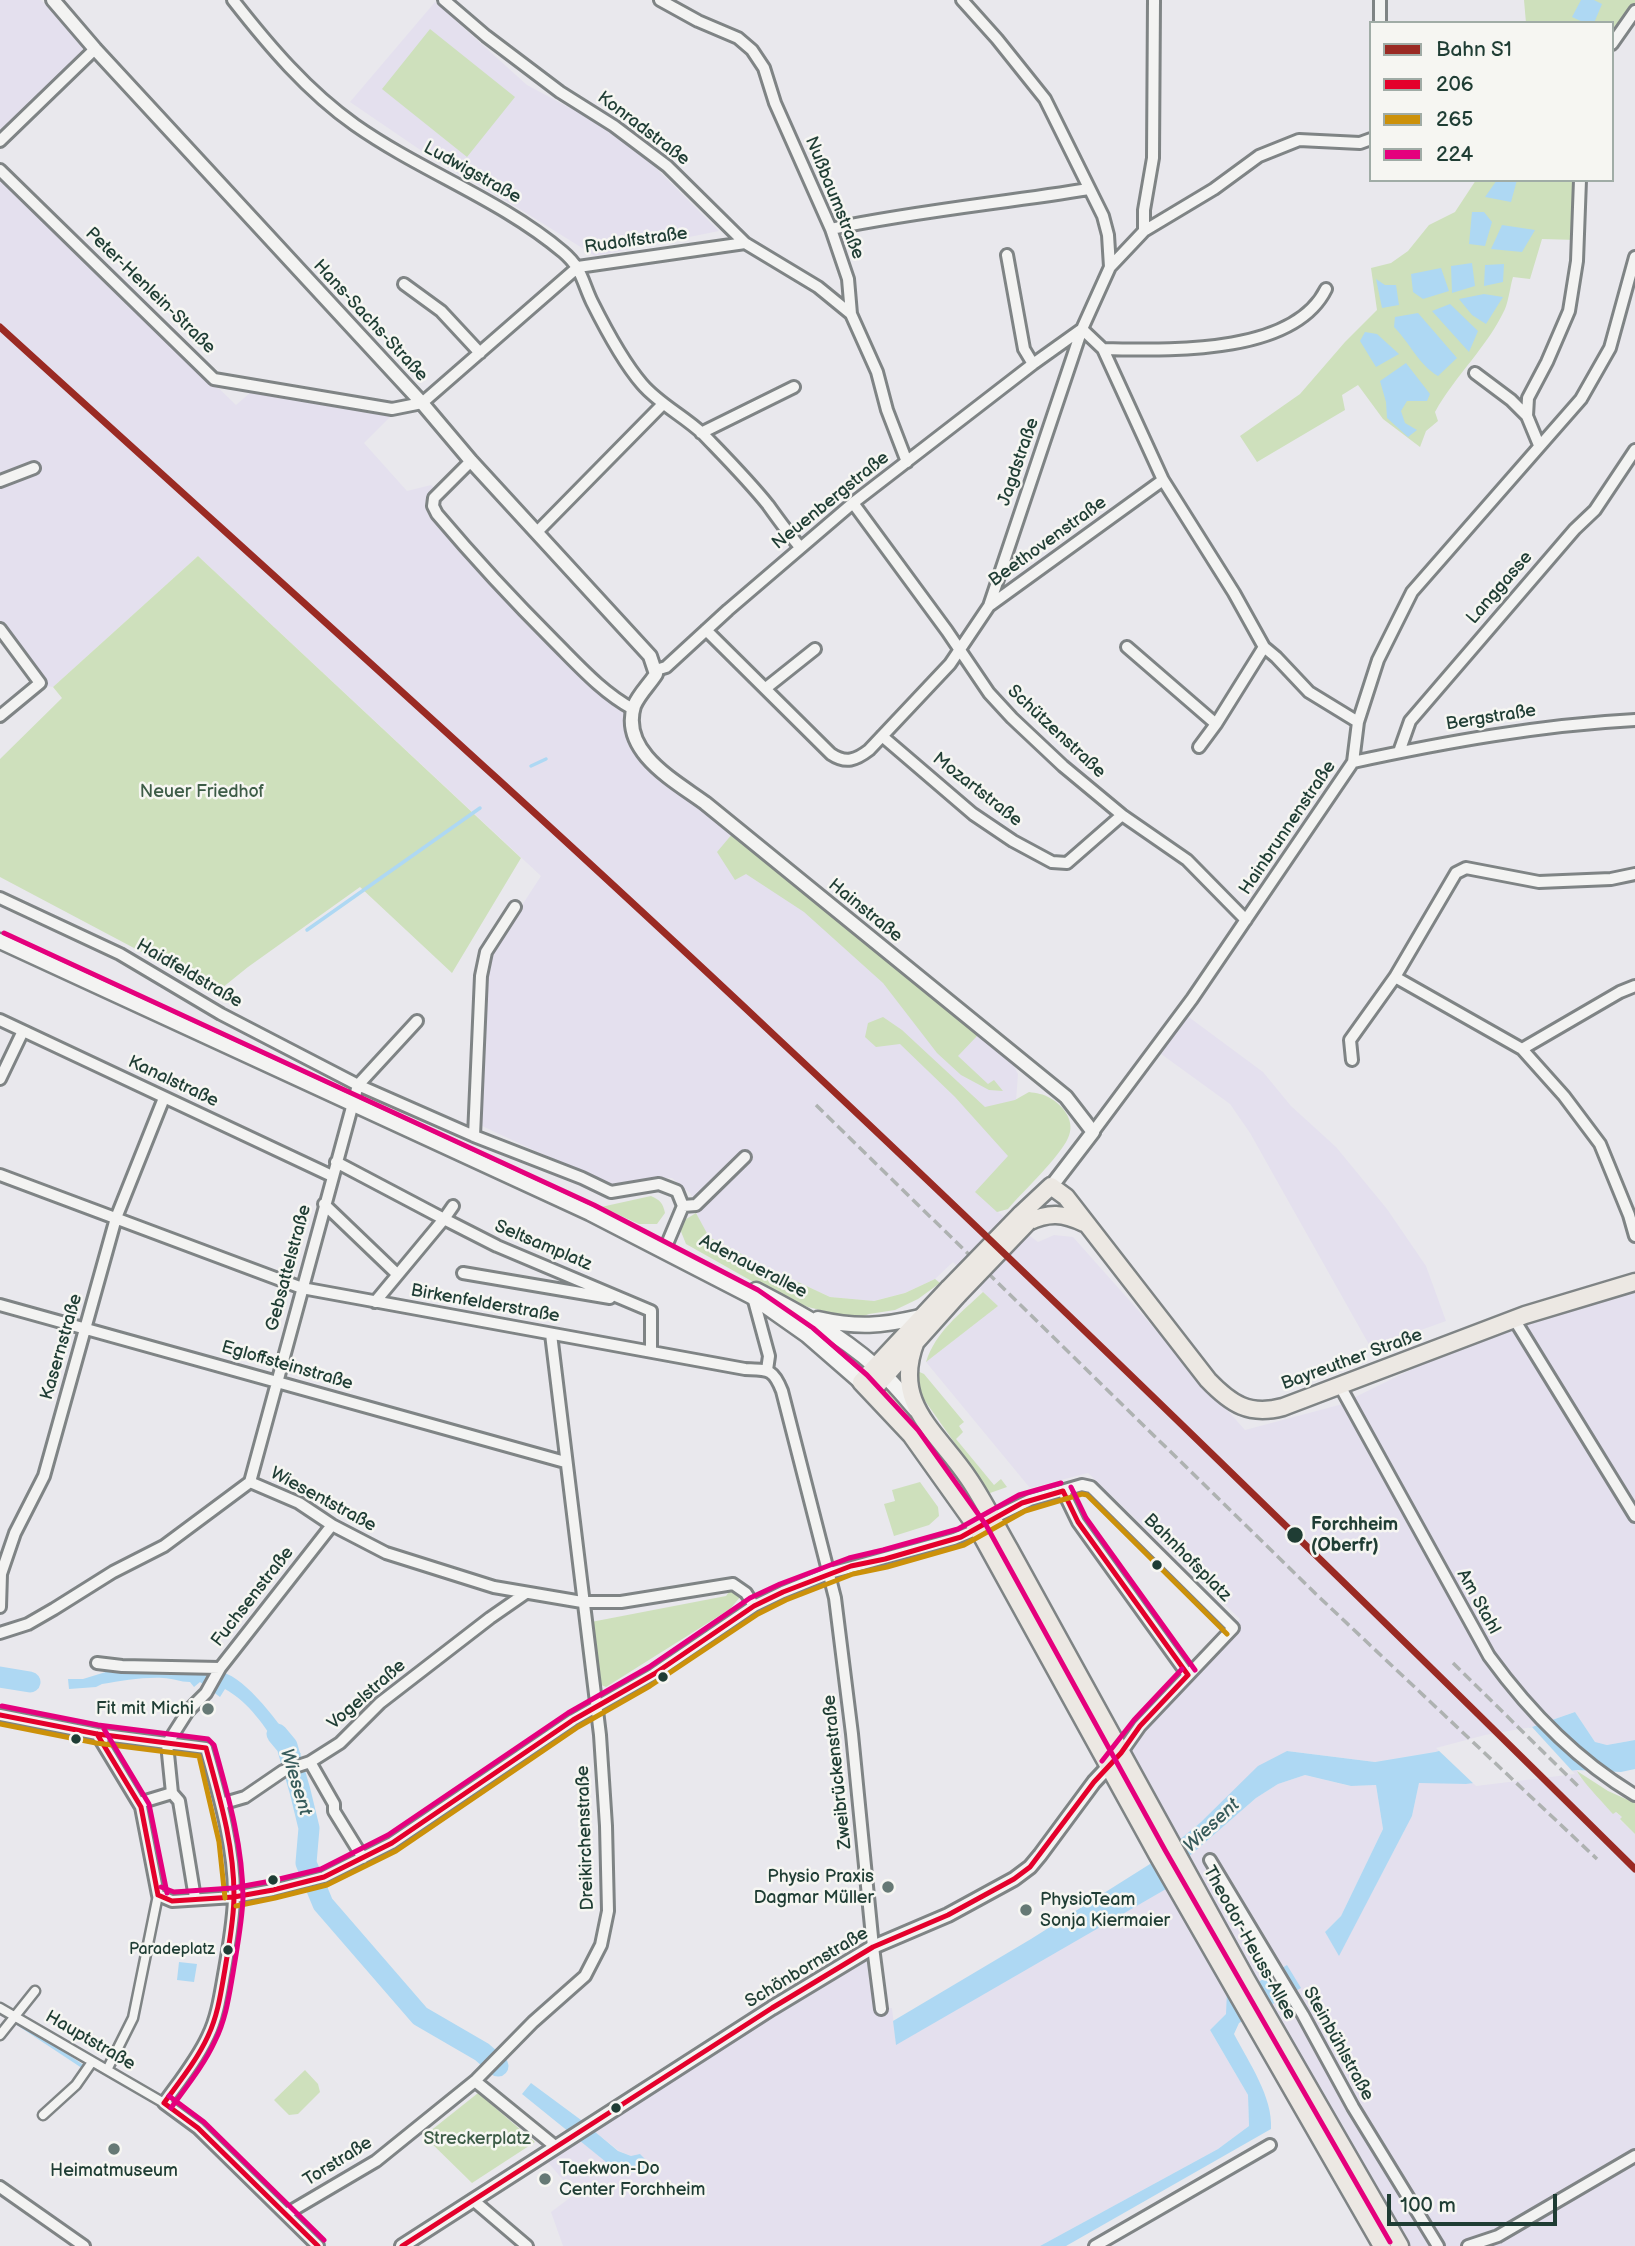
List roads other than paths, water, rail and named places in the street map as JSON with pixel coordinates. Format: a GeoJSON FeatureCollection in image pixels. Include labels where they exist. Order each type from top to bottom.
{"type":"FeatureCollection","features":[{"type":"Feature","properties":{"kind":"main road","name":"Adenauerallee"},"geometry":{"type":"LineString","coordinates":[[0,941],[590,1213],[753,1297],[807,1335],[866,1387]]}},
{"type":"Feature","properties":{"kind":"main road"},"geometry":{"type":"LineString","coordinates":[[881,1371],[905,1357],[954,1291],[1024,1219],[1051,1185]]}},
{"type":"Feature","properties":{"kind":"main road","name":"Bayreuther Straße"},"geometry":{"type":"LineString","coordinates":[[1051,1185],[1066,1198],[1208,1380],[1231,1401],[1247,1408],[1273,1409],[1514,1319],[1635,1282]]}},
{"type":"Feature","properties":{"kind":"main road","name":"Adenauerallee"},"geometry":{"type":"LineString","coordinates":[[590,1213],[625,1222],[807,1316],[847,1342],[881,1371]]}},
{"type":"Feature","properties":{"kind":"main road"},"geometry":{"type":"LineString","coordinates":[[1024,1219],[1051,1214],[1072,1217],[1084,1223]]}},
{"type":"Feature","properties":{"kind":"main road"},"geometry":{"type":"LineString","coordinates":[[866,1387],[881,1371],[920,1317],[954,1291]]}},
{"type":"Feature","properties":{"kind":"main road"},"geometry":{"type":"LineString","coordinates":[[807,1316],[868,1326],[920,1317]]}},
{"type":"Feature","properties":{"kind":"main road"},"geometry":{"type":"LineString","coordinates":[[916,1340],[908,1362],[908,1382],[916,1410]]}},
{"type":"Feature","properties":{"kind":"main road","name":"Theodor-Heuss-Allee"},"geometry":{"type":"LineString","coordinates":[[881,1371],[916,1410],[969,1479],[985,1524],[1108,1766],[1157,1853],[1191,1896]]}},
{"type":"Feature","properties":{"kind":"main road","name":"Theodor-Heuss-Allee"},"geometry":{"type":"LineString","coordinates":[[866,1387],[911,1435],[985,1524],[1121,1752],[1170,1842],[1191,1896],[1270,2036],[1382,2246]]}},
{"type":"Feature","properties":{"kind":"main road"},"geometry":{"type":"LineString","coordinates":[[1108,1766],[1121,1752]]}},
{"type":"Feature","properties":{"kind":"main road","name":"Theodor-Heuss-Allee"},"geometry":{"type":"LineString","coordinates":[[1270,2036],[1400,2246]]}},
{"type":"Feature","properties":{"kind":"street","name":"Hans-Sachs-Straße"},"geometry":{"type":"LineString","coordinates":[[53,0],[650,656],[656,670]]}},
{"type":"Feature","properties":{"kind":"street","name":"Ludwigstraße"},"geometry":{"type":"LineString","coordinates":[[233,0],[319,98],[356,126],[404,155],[511,213],[564,253],[578,267],[592,301],[642,384],[701,433],[768,505],[800,547]]}},
{"type":"Feature","properties":{"kind":"street","name":"Konradstraße"},"geometry":{"type":"LineString","coordinates":[[444,0],[551,85],[614,126],[667,166],[745,243],[818,287],[851,314]]}},
{"type":"Feature","properties":{"kind":"street","name":"Nußbaumstraße"},"geometry":{"type":"LineString","coordinates":[[660,0],[698,21],[738,38],[752,50],[764,68],[775,103],[831,229],[848,279],[851,314],[877,372],[887,410],[906,462]]}},
{"type":"Feature","properties":{"kind":"street"},"geometry":{"type":"LineString","coordinates":[[962,0],[1035,84],[1057,121],[1103,216],[1108,235],[1110,267]]}},
{"type":"Feature","properties":{"kind":"street"},"geometry":{"type":"LineString","coordinates":[[1144,231],[1144,209],[1153,158],[1154,0]]}},
{"type":"Feature","properties":{"kind":"street"},"geometry":{"type":"LineString","coordinates":[[1380,21],[1381,0]]}},
{"type":"Feature","properties":{"kind":"street"},"geometry":{"type":"LineString","coordinates":[[1614,41],[1635,11]]}},
{"type":"Feature","properties":{"kind":"street"},"geometry":{"type":"LineString","coordinates":[[0,141],[95,49]]}},
{"type":"Feature","properties":{"kind":"street"},"geometry":{"type":"LineString","coordinates":[[1359,722],[1309,692],[1264,647],[1234,593],[1163,480],[1103,349],[1082,329],[1110,267],[1144,231],[1213,189],[1259,156],[1278,147],[1299,140],[1360,143],[1369,140]]}},
{"type":"Feature","properties":{"kind":"street","name":"Peter-Henlein-Straße"},"geometry":{"type":"LineString","coordinates":[[0,170],[214,379],[392,409],[422,403]]}},
{"type":"Feature","properties":{"kind":"street"},"geometry":{"type":"LineString","coordinates":[[1527,416],[1528,398],[1569,310],[1577,261],[1580,182]]}},
{"type":"Feature","properties":{"kind":"street"},"geometry":{"type":"LineString","coordinates":[[831,229],[891,216],[1089,189]]}},
{"type":"Feature","properties":{"kind":"street","name":"Rudolfstraße"},"geometry":{"type":"LineString","coordinates":[[422,403],[578,267],[745,243]]}},
{"type":"Feature","properties":{"kind":"street"},"geometry":{"type":"LineString","coordinates":[[1007,255],[1024,349],[1033,364]]}},
{"type":"Feature","properties":{"kind":"street","name":"Hainbrunnenstraße"},"geometry":{"type":"LineString","coordinates":[[1051,1185],[1185,1009],[1353,762],[1359,722],[1378,660],[1412,592],[1581,399],[1610,348],[1635,257]]}},
{"type":"Feature","properties":{"kind":"street"},"geometry":{"type":"LineString","coordinates":[[404,284],[441,311],[480,353]]}},
{"type":"Feature","properties":{"kind":"street"},"geometry":{"type":"LineString","coordinates":[[1103,349],[1164,349],[1241,342],[1276,331],[1301,318],[1320,301],[1326,289]]}},
{"type":"Feature","properties":{"kind":"street","name":"Neuenbergstraße"},"geometry":{"type":"LineString","coordinates":[[656,670],[666,667],[853,503],[1082,329]]}},
{"type":"Feature","properties":{"kind":"street","name":"Jagdstraße"},"geometry":{"type":"LineString","coordinates":[[989,606],[1082,329]]}},
{"type":"Feature","properties":{"kind":"street"},"geometry":{"type":"LineString","coordinates":[[1475,373],[1511,400],[1527,416],[1539,445]]}},
{"type":"Feature","properties":{"kind":"street"},"geometry":{"type":"LineString","coordinates":[[701,433],[794,387]]}},
{"type":"Feature","properties":{"kind":"street"},"geometry":{"type":"LineString","coordinates":[[537,532],[663,404]]}},
{"type":"Feature","properties":{"kind":"street","name":"Langgasse"},"geometry":{"type":"LineString","coordinates":[[1399,752],[1410,721],[1566,539],[1595,510],[1635,450]]}},
{"type":"Feature","properties":{"kind":"street"},"geometry":{"type":"LineString","coordinates":[[471,461],[434,499],[433,506],[480,563],[572,659],[605,690],[633,709],[656,670]]}},
{"type":"Feature","properties":{"kind":"street"},"geometry":{"type":"LineString","coordinates":[[0,481],[34,468]]}},
{"type":"Feature","properties":{"kind":"street","name":"Beethovenstraße"},"geometry":{"type":"LineString","coordinates":[[766,688],[831,754],[840,760],[848,761],[860,757],[950,664],[989,606],[1163,480]]}},
{"type":"Feature","properties":{"kind":"street","name":"Schützenstraße"},"geometry":{"type":"LineString","coordinates":[[853,503],[989,693],[1012,718],[1063,766],[1122,815],[1187,860],[1247,920]]}},
{"type":"Feature","properties":{"kind":"street"},"geometry":{"type":"LineString","coordinates":[[0,629],[40,683],[0,716]]}},
{"type":"Feature","properties":{"kind":"street"},"geometry":{"type":"LineString","coordinates":[[706,631],[766,688],[815,649]]}},
{"type":"Feature","properties":{"kind":"street"},"geometry":{"type":"LineString","coordinates":[[1127,647],[1216,724]]}},
{"type":"Feature","properties":{"kind":"street"},"geometry":{"type":"LineString","coordinates":[[1199,747],[1264,647]]}},
{"type":"Feature","properties":{"kind":"street","name":"Hainstraße"},"geometry":{"type":"LineString","coordinates":[[633,709],[633,727],[638,743],[652,763],[705,803],[1066,1097],[1093,1132]]}},
{"type":"Feature","properties":{"kind":"street","name":"Bergstraße"},"geometry":{"type":"LineString","coordinates":[[1353,762],[1514,731],[1635,720]]}},
{"type":"Feature","properties":{"kind":"street","name":"Mozartstraße"},"geometry":{"type":"LineString","coordinates":[[882,736],[974,814],[1013,841],[1052,862],[1067,863],[1122,815]]}},
{"type":"Feature","properties":{"kind":"street"},"geometry":{"type":"LineString","coordinates":[[1352,1060],[1350,1040],[1395,977],[1456,873],[1466,868],[1539,882],[1611,880],[1635,874]]}},
{"type":"Feature","properties":{"kind":"street","name":"Haidfeldstraße"},"geometry":{"type":"LineString","coordinates":[[0,898],[120,954],[221,1014],[358,1086],[611,1192],[659,1184],[677,1191],[683,1206]]}},
{"type":"Feature","properties":{"kind":"street"},"geometry":{"type":"LineString","coordinates":[[474,1136],[481,976],[486,952],[515,907]]}},
{"type":"Feature","properties":{"kind":"street"},"geometry":{"type":"LineString","coordinates":[[1395,977],[1522,1049],[1564,1096],[1600,1144],[1635,1236]]}},
{"type":"Feature","properties":{"kind":"street"},"geometry":{"type":"LineString","coordinates":[[1522,1049],[1635,986]]}},
{"type":"Feature","properties":{"kind":"street","name":"Kanalstraße"},"geometry":{"type":"LineString","coordinates":[[0,1020],[332,1176]]}},
{"type":"Feature","properties":{"kind":"street"},"geometry":{"type":"LineString","coordinates":[[352,1104],[358,1086],[417,1021]]}},
{"type":"Feature","properties":{"kind":"street"},"geometry":{"type":"LineString","coordinates":[[0,1079],[23,1031]]}},
{"type":"Feature","properties":{"kind":"street","name":"Kasernstraße"},"geometry":{"type":"LineString","coordinates":[[0,1607],[1,1574],[15,1533],[44,1476],[116,1218],[164,1098]]}},
{"type":"Feature","properties":{"kind":"street","name":"Gebsattelstraße"},"geometry":{"type":"LineString","coordinates":[[250,1482],[352,1104]]}},
{"type":"Feature","properties":{"kind":"street"},"geometry":{"type":"LineString","coordinates":[[667,1244],[683,1206],[696,1205],[745,1157]]}},
{"type":"Feature","properties":{"kind":"street","name":"Seltsamplatz"},"geometry":{"type":"LineString","coordinates":[[336,1162],[497,1246],[651,1311],[652,1350]]}},
{"type":"Feature","properties":{"kind":"street","name":"Birkenfelderstraße"},"geometry":{"type":"LineString","coordinates":[[0,1175],[302,1288],[767,1370]]}},
{"type":"Feature","properties":{"kind":"street"},"geometry":{"type":"LineString","coordinates":[[324,1204],[397,1274]]}},
{"type":"Feature","properties":{"kind":"street"},"geometry":{"type":"LineString","coordinates":[[375,1302],[453,1206]]}},
{"type":"Feature","properties":{"kind":"street","name":"Seltsamplatz"},"geometry":{"type":"LineString","coordinates":[[463,1273],[630,1301]]}},
{"type":"Feature","properties":{"kind":"street"},"geometry":{"type":"LineString","coordinates":[[753,1297],[769,1356],[767,1370],[775,1375],[782,1391],[830,1573]]}},
{"type":"Feature","properties":{"kind":"street","name":"Egloffsteinstraße"},"geometry":{"type":"LineString","coordinates":[[0,1305],[565,1462]]}},
{"type":"Feature","properties":{"kind":"street"},"geometry":{"type":"LineString","coordinates":[[1514,1319],[1633,1510]]}},
{"type":"Feature","properties":{"kind":"street","name":"Dreikirchenstraße"},"geometry":{"type":"LineString","coordinates":[[475,2081],[505,2049],[585,1976],[601,1945],[608,1911],[607,1838],[596,1705],[551,1334]]}},
{"type":"Feature","properties":{"kind":"street","name":"Am Stahl"},"geometry":{"type":"LineString","coordinates":[[1340,1386],[1489,1656],[1515,1692],[1543,1722],[1604,1775],[1635,1795]]}},
{"type":"Feature","properties":{"kind":"street","name":"Wiesentstraße"},"geometry":{"type":"LineString","coordinates":[[0,1633],[28,1624],[113,1572],[164,1546],[250,1482],[299,1503],[332,1525],[386,1553],[494,1587],[582,1602],[621,1602],[733,1584],[746,1593],[754,1606]]}},
{"type":"Feature","properties":{"kind":"street","name":"Bahnhofsplatz"},"geometry":{"type":"LineString","coordinates":[[159,1895],[172,1900],[234,1897],[324,1877],[392,1843],[596,1705],[654,1674],[754,1606],[830,1573],[954,1539],[1022,1503],[1082,1485],[1091,1487],[1233,1628],[1140,1726],[1121,1752]]}},
{"type":"Feature","properties":{"kind":"street"},"geometry":{"type":"LineString","coordinates":[[1063,1491],[1070,1509],[1085,1532],[1188,1675]]}},
{"type":"Feature","properties":{"kind":"street","name":"Fuchsenstraße"},"geometry":{"type":"LineString","coordinates":[[163,1743],[205,1693],[220,1668],[332,1525]]}},
{"type":"Feature","properties":{"kind":"street","name":"Zweibrückenstraße"},"geometry":{"type":"LineString","coordinates":[[830,1573],[852,1734],[881,2009]]}},
{"type":"Feature","properties":{"kind":"street","name":"Vogelstraße"},"geometry":{"type":"LineString","coordinates":[[222,1804],[245,1797],[284,1771],[310,1762],[340,1743],[380,1703],[526,1593]]}},
{"type":"Feature","properties":{"kind":"street"},"geometry":{"type":"LineString","coordinates":[[97,1663],[220,1668]]}},
{"type":"Feature","properties":{"kind":"street"},"geometry":{"type":"LineString","coordinates":[[0,1714],[97,1734],[206,1748],[222,1804],[234,1897],[224,1974],[212,2026],[189,2069],[164,2103],[198,2128],[318,2246]]}},
{"type":"Feature","properties":{"kind":"street"},"geometry":{"type":"LineString","coordinates":[[97,1734],[139,1803],[159,1895],[133,2018],[107,2070]]}},
{"type":"Feature","properties":{"kind":"street"},"geometry":{"type":"LineString","coordinates":[[163,1743],[172,1793],[179,1801],[195,1898]]}},
{"type":"Feature","properties":{"kind":"street"},"geometry":{"type":"LineString","coordinates":[[310,1762],[334,1804],[334,1811],[363,1858]]}},
{"type":"Feature","properties":{"kind":"street","name":"Schönbornstraße"},"geometry":{"type":"LineString","coordinates":[[402,2246],[772,2008],[873,1947],[948,1915],[1014,1879],[1030,1867],[1108,1766]]}},
{"type":"Feature","properties":{"kind":"street"},"geometry":{"type":"LineString","coordinates":[[139,1803],[172,1793]]}},
{"type":"Feature","properties":{"kind":"street","name":"Steinbühlstraße"},"geometry":{"type":"LineString","coordinates":[[1210,1860],[1296,2002],[1353,2107],[1440,2246]]}},
{"type":"Feature","properties":{"kind":"street"},"geometry":{"type":"LineString","coordinates":[[0,2035],[35,1991]]}},
{"type":"Feature","properties":{"kind":"street","name":"Hauptstraße"},"geometry":{"type":"LineString","coordinates":[[0,2008],[164,2103]]}},
{"type":"Feature","properties":{"kind":"street"},"geometry":{"type":"LineString","coordinates":[[43,2115],[76,2085],[92,2062]]}},
{"type":"Feature","properties":{"kind":"street"},"geometry":{"type":"LineString","coordinates":[[475,2081],[556,2147]]}},
{"type":"Feature","properties":{"kind":"street","name":"Torstraße"},"geometry":{"type":"LineString","coordinates":[[286,2214],[376,2161],[475,2081]]}},
{"type":"Feature","properties":{"kind":"street"},"geometry":{"type":"LineString","coordinates":[[1095,2246],[1270,2145]]}},
{"type":"Feature","properties":{"kind":"street"},"geometry":{"type":"LineString","coordinates":[[1468,2246],[1498,2236],[1635,2156]]}},
{"type":"Feature","properties":{"kind":"street"},"geometry":{"type":"LineString","coordinates":[[0,2187],[84,2246]]}},
{"type":"Feature","properties":{"kind":"street"},"geometry":{"type":"LineString","coordinates":[[473,2200],[527,2246]]}},
{"type":"Feature","properties":{"kind":"water"},"geometry":{"type":"Polygon","coordinates":[[[1581,0],[1594,0],[1602,4],[1595,21],[1581,21],[1572,17],[1581,0]]]}},
{"type":"Feature","properties":{"kind":"water"},"geometry":{"type":"Polygon","coordinates":[[[1496,182],[1516,182],[1511,202],[1485,197],[1496,182]]]}},
{"type":"Feature","properties":{"kind":"water"},"geometry":{"type":"Polygon","coordinates":[[[1472,212],[1484,212],[1492,222],[1485,246],[1469,244],[1472,212]]]}},
{"type":"Feature","properties":{"kind":"water"},"geometry":{"type":"Polygon","coordinates":[[[1502,225],[1535,230],[1522,252],[1491,249],[1502,225]]]}},
{"type":"Feature","properties":{"kind":"water"},"geometry":{"type":"Polygon","coordinates":[[[1472,263],[1475,286],[1452,293],[1451,266],[1472,263]]]}},
{"type":"Feature","properties":{"kind":"water"},"geometry":{"type":"Polygon","coordinates":[[[1504,264],[1503,282],[1484,286],[1485,265],[1504,264]]]}},
{"type":"Feature","properties":{"kind":"water"},"geometry":{"type":"Polygon","coordinates":[[[1441,268],[1449,291],[1423,299],[1413,292],[1411,274],[1441,268]]]}},
{"type":"Feature","properties":{"kind":"water"},"geometry":{"type":"Polygon","coordinates":[[[1376,279],[1385,285],[1396,285],[1399,305],[1382,308],[1376,279]]]}},
{"type":"Feature","properties":{"kind":"water"},"geometry":{"type":"Polygon","coordinates":[[[1484,294],[1503,297],[1486,324],[1472,315],[1459,299],[1484,294]]]}},
{"type":"Feature","properties":{"kind":"water"},"geometry":{"type":"Polygon","coordinates":[[[1450,304],[1478,331],[1469,352],[1432,311],[1450,304]]]}},
{"type":"Feature","properties":{"kind":"water"},"geometry":{"type":"Polygon","coordinates":[[[1418,313],[1457,358],[1438,376],[1425,366],[1394,327],[1395,317],[1418,313]]]}},
{"type":"Feature","properties":{"kind":"water"},"geometry":{"type":"Polygon","coordinates":[[[1365,332],[1377,334],[1399,354],[1376,367],[1360,341],[1365,332]]]}},
{"type":"Feature","properties":{"kind":"water"},"geometry":{"type":"Polygon","coordinates":[[[1406,363],[1430,394],[1427,401],[1407,401],[1401,411],[1405,423],[1417,430],[1408,437],[1387,418],[1380,381],[1406,363]]]}},
{"type":"Feature","properties":{"kind":"water"},"geometry":{"type":"Polygon","coordinates":[[[198,1668],[218,1671],[237,1679],[257,1698],[301,1754],[283,1761],[280,1749],[256,1716],[242,1701],[225,1689],[220,1697],[200,1682],[194,1687],[190,1682],[155,1678],[69,1689],[68,1679],[83,1679],[109,1671],[198,1668]]]}},
{"type":"Feature","properties":{"kind":"water"},"geometry":{"type":"Polygon","coordinates":[[[1575,1712],[1595,1742],[1607,1745],[1635,1740],[1635,1769],[1621,1772],[1577,1770],[1466,1784],[1419,1783],[1412,1816],[1339,1956],[1325,1932],[1341,1916],[1383,1829],[1376,1785],[1351,1786],[1305,1775],[1278,1784],[1256,1798],[1186,1859],[1166,1889],[896,2045],[893,2021],[1150,1864],[1201,1822],[1258,1766],[1287,1751],[1375,1762],[1435,1752],[1532,1727],[1575,1712]]]}},
{"type":"Feature","properties":{"kind":"water"},"geometry":{"type":"Polygon","coordinates":[[[179,1962],[197,1964],[194,1982],[177,1980],[179,1962]]]}},
{"type":"Feature","properties":{"kind":"water"},"geometry":{"type":"Polygon","coordinates":[[[1287,1965],[1301,1988],[1239,2023],[1234,2034],[1264,2093],[1271,2117],[1271,2129],[1066,2246],[1040,2246],[1218,2149],[1249,2126],[1248,2095],[1210,2030],[1226,2014],[1227,1991],[1245,1990],[1287,1965]]]}},
{"type":"Feature","properties":{"kind":"water"},"geometry":{"type":"Polygon","coordinates":[[[531,2083],[618,2151],[631,2156],[640,2154],[652,2170],[623,2174],[611,2166],[522,2094],[531,2083]]]}},
{"type":"Feature","properties":{"kind":"waterway"},"geometry":{"type":"LineString","coordinates":[[531,766],[546,759]]}},
{"type":"Feature","properties":{"kind":"waterway"},"geometry":{"type":"LineString","coordinates":[[307,930],[480,808]]}},
{"type":"Feature","properties":{"kind":"waterway","name":"Wiesent"},"geometry":{"type":"LineString","coordinates":[[0,1677],[30,1682]]}},
{"type":"Feature","properties":{"kind":"waterway","name":"Wiesent"},"geometry":{"type":"LineString","coordinates":[[277,1734],[287,1746],[300,1791],[309,1828],[306,1863],[323,1904],[420,2016],[482,2052],[498,2066]]}},
{"type":"Feature","properties":{"kind":"waterway"},"geometry":{"type":"LineString","coordinates":[[17,2023],[82,2066]]}},
{"type":"Feature","properties":{"kind":"railway"},"geometry":{"type":"LineString","coordinates":[[816,1105],[1318,1596],[1597,1859]]}},
{"type":"Feature","properties":{"kind":"railway"},"geometry":{"type":"LineString","coordinates":[[1453,1663],[1581,1789]]}},
{"type":"Feature","properties":{"kind":"rail line","name":"S1"},"geometry":{"type":"LineString","coordinates":[[0,327],[583,857],[884,1139],[1208,1450],[1635,1869]]}},
{"type":"Feature","properties":{"kind":"place","name":"Forchheim (Oberfr)"},"geometry":{"type":"Point","coordinates":[1295,1535]}},
{"type":"Feature","properties":{"kind":"place","name":"Fit mit Michi"},"geometry":{"type":"Point","coordinates":[208,1709]}},
{"type":"Feature","properties":{"kind":"place","name":"Physio Praxis Dagmar Müller"},"geometry":{"type":"Point","coordinates":[888,1887]}},
{"type":"Feature","properties":{"kind":"place","name":"PhysioTeam Sonja Kiermaier"},"geometry":{"type":"Point","coordinates":[1026,1910]}},
{"type":"Feature","properties":{"kind":"place","name":"Paradeplatz"},"geometry":{"type":"Point","coordinates":[228,1950]}},
{"type":"Feature","properties":{"kind":"place","name":"Heimatmuseum"},"geometry":{"type":"Point","coordinates":[114,2149]}},
{"type":"Feature","properties":{"kind":"place","name":"Taekwon-Do Center Forchheim"},"geometry":{"type":"Point","coordinates":[545,2179]}},
{"type":"Feature","properties":{"kind":"park label","name":"Neuer Friedhof"},"geometry":{"type":"Point","coordinates":[202,792]}},
{"type":"Feature","properties":{"kind":"park label","name":"Streckerplatz"},"geometry":{"type":"Point","coordinates":[477,2139]}}]}
